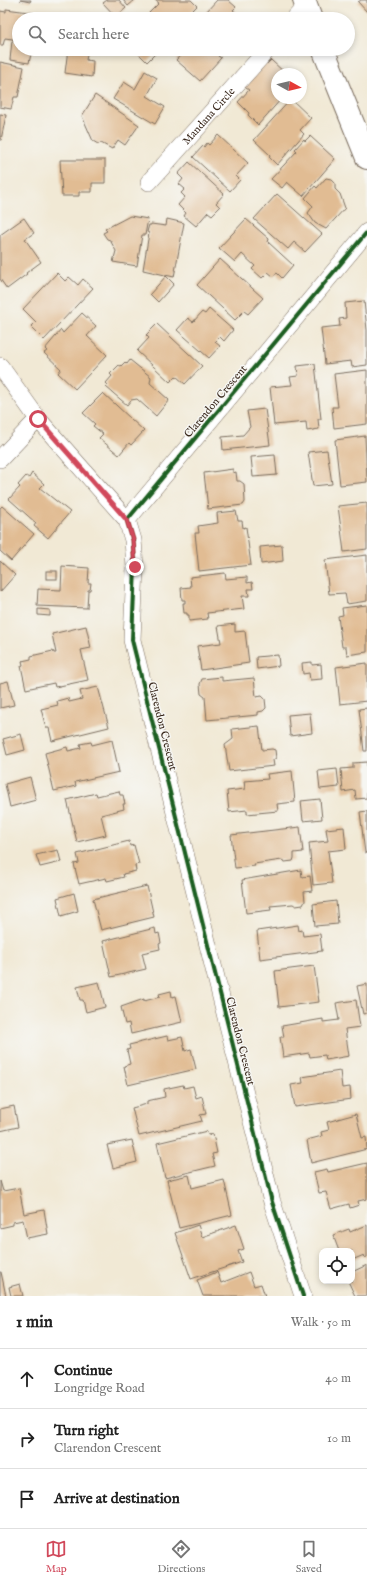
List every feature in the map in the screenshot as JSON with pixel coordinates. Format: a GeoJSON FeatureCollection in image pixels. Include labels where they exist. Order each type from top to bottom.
{"type":"FeatureCollection","features":[{"type":"Feature","properties":{"kind":"street","name":"Mandana Circle"},"geometry":{"type":"LineString","coordinates":[[150,182],[262,56]]}},
{"type":"Feature","properties":{"kind":"street"},"geometry":{"type":"LineString","coordinates":[[326,56],[367,158]]}},
{"type":"Feature","properties":{"kind":"street","name":"Clarendon Crescent"},"geometry":{"type":"LineString","coordinates":[[303,1296],[272,1202],[132,640],[135,567],[133,540],[127,520],[367,232]]}},
{"type":"Feature","properties":{"kind":"street"},"geometry":{"type":"LineString","coordinates":[[0,366],[38,419],[127,520]]}},
{"type":"Feature","properties":{"kind":"street"},"geometry":{"type":"LineString","coordinates":[[0,459],[38,419]]}},
{"type":"Feature","properties":{"kind":"building"},"geometry":{"type":"Polygon","coordinates":[[[20,0],[31,0],[30,2],[20,0]]]}},
{"type":"Feature","properties":{"kind":"building"},"geometry":{"type":"Polygon","coordinates":[[[107,0],[119,0],[126,8],[122,12],[111,12],[103,3],[107,0]]]}},
{"type":"Feature","properties":{"kind":"building"},"geometry":{"type":"Polygon","coordinates":[[[123,0],[135,0],[128,6],[123,0]]]}},
{"type":"Feature","properties":{"kind":"building"},"geometry":{"type":"Polygon","coordinates":[[[155,0],[191,0],[197,6],[191,12],[150,12],[159,3],[155,0]]]}},
{"type":"Feature","properties":{"kind":"building"},"geometry":{"type":"Polygon","coordinates":[[[217,0],[228,0],[236,7],[233,10],[235,12],[206,12],[217,0]]]}},
{"type":"Feature","properties":{"kind":"building"},"geometry":{"type":"Polygon","coordinates":[[[361,0],[367,0],[367,12],[358,2],[361,0]]]}},
{"type":"Feature","properties":{"kind":"building"},"geometry":{"type":"Polygon","coordinates":[[[6,9],[28,12],[12,12],[12,39],[5,38],[3,45],[0,45],[0,11],[6,12],[6,9]]]}},
{"type":"Feature","properties":{"kind":"building"},"geometry":{"type":"Polygon","coordinates":[[[12,41],[12,56],[30,56],[29,63],[10,60],[12,41]]]}},
{"type":"Feature","properties":{"kind":"building"},"geometry":{"type":"Polygon","coordinates":[[[67,56],[87,56],[86,60],[93,61],[92,77],[65,73],[67,56]]]}},
{"type":"Feature","properties":{"kind":"building"},"geometry":{"type":"Polygon","coordinates":[[[141,56],[153,56],[147,62],[141,56]]]}},
{"type":"Feature","properties":{"kind":"building"},"geometry":{"type":"Polygon","coordinates":[[[180,56],[218,56],[221,58],[200,81],[176,60],[180,56]]]}},
{"type":"Feature","properties":{"kind":"building"},"geometry":{"type":"Polygon","coordinates":[[[271,60],[280,68],[271,68],[271,104],[277,104],[258,125],[238,102],[249,90],[243,86],[265,62],[267,64],[271,60]]]}},
{"type":"Feature","properties":{"kind":"building"},"geometry":{"type":"Polygon","coordinates":[[[0,62],[24,67],[18,97],[14,97],[11,109],[0,107],[0,62]]]}},
{"type":"Feature","properties":{"kind":"building"},"geometry":{"type":"Polygon","coordinates":[[[145,71],[157,78],[147,96],[165,107],[155,124],[113,99],[124,82],[135,89],[145,71]]]}},
{"type":"Feature","properties":{"kind":"building"},"geometry":{"type":"Polygon","coordinates":[[[95,95],[139,125],[125,145],[118,140],[112,149],[101,143],[98,144],[93,141],[82,116],[95,95]]]}},
{"type":"Feature","properties":{"kind":"building"},"geometry":{"type":"Polygon","coordinates":[[[286,104],[296,104],[311,118],[300,130],[304,134],[277,165],[269,157],[270,155],[254,140],[286,104]]]}},
{"type":"Feature","properties":{"kind":"building"},"geometry":{"type":"Polygon","coordinates":[[[0,114],[6,115],[1,140],[0,140],[0,114]]]}},
{"type":"Feature","properties":{"kind":"building"},"geometry":{"type":"Polygon","coordinates":[[[218,135],[248,163],[236,176],[240,180],[230,191],[193,157],[203,146],[204,147],[207,143],[209,145],[218,135]]]}},
{"type":"Feature","properties":{"kind":"building"},"geometry":{"type":"Polygon","coordinates":[[[310,136],[335,159],[303,196],[287,182],[282,188],[271,179],[297,151],[295,149],[304,139],[305,141],[310,136]]]}},
{"type":"Feature","properties":{"kind":"building"},"geometry":{"type":"Polygon","coordinates":[[[60,160],[105,160],[105,183],[92,183],[92,192],[79,192],[79,196],[62,196],[60,160]]]}},
{"type":"Feature","properties":{"kind":"building"},"geometry":{"type":"Polygon","coordinates":[[[189,162],[224,194],[216,203],[220,207],[212,215],[208,212],[196,226],[184,216],[186,213],[178,205],[185,197],[181,193],[185,189],[179,184],[183,179],[178,174],[189,162]]]}},
{"type":"Feature","properties":{"kind":"building"},"geometry":{"type":"Polygon","coordinates":[[[326,178],[331,179],[335,183],[335,189],[340,194],[345,208],[326,229],[315,223],[308,213],[313,206],[305,198],[315,186],[317,188],[326,178]]]}},
{"type":"Feature","properties":{"kind":"building"},"geometry":{"type":"Polygon","coordinates":[[[277,194],[322,234],[305,252],[294,242],[288,249],[254,219],[277,194]]]}},
{"type":"Feature","properties":{"kind":"building"},"geometry":{"type":"Polygon","coordinates":[[[130,216],[148,219],[145,235],[142,235],[137,266],[113,262],[116,251],[110,240],[107,239],[103,233],[107,231],[105,229],[130,216]]]}},
{"type":"Feature","properties":{"kind":"building"},"geometry":{"type":"Polygon","coordinates":[[[24,218],[34,233],[25,239],[41,262],[7,289],[0,279],[0,235],[24,218]]]}},
{"type":"Feature","properties":{"kind":"building"},"geometry":{"type":"Polygon","coordinates":[[[167,219],[184,223],[174,277],[143,270],[149,225],[166,226],[167,219]]]}},
{"type":"Feature","properties":{"kind":"building"},"geometry":{"type":"Polygon","coordinates":[[[246,219],[269,239],[268,242],[293,265],[282,278],[277,273],[273,276],[268,272],[262,278],[252,269],[255,266],[242,254],[235,262],[219,248],[246,219]]]}},
{"type":"Feature","properties":{"kind":"building"},"geometry":{"type":"Polygon","coordinates":[[[220,259],[263,298],[248,314],[244,311],[235,320],[197,285],[220,259]]]}},
{"type":"Feature","properties":{"kind":"building"},"geometry":{"type":"Polygon","coordinates":[[[57,273],[65,281],[69,277],[78,285],[83,279],[93,288],[44,340],[31,327],[36,322],[23,309],[57,273]]]}},
{"type":"Feature","properties":{"kind":"building"},"geometry":{"type":"Polygon","coordinates":[[[166,276],[174,284],[158,302],[150,294],[166,276]]]}},
{"type":"Feature","properties":{"kind":"building"},"geometry":{"type":"Polygon","coordinates":[[[364,301],[367,330],[367,365],[352,367],[351,361],[325,364],[321,328],[340,326],[339,319],[346,318],[345,303],[364,301]]]}},
{"type":"Feature","properties":{"kind":"building"},"geometry":{"type":"Polygon","coordinates":[[[209,309],[233,330],[224,341],[220,337],[215,342],[220,346],[209,358],[177,330],[188,318],[193,322],[202,312],[205,314],[209,309]]]}},
{"type":"Feature","properties":{"kind":"building"},"geometry":{"type":"Polygon","coordinates":[[[82,313],[96,326],[87,336],[107,355],[75,389],[58,373],[61,369],[44,353],[47,351],[45,349],[61,330],[63,333],[82,313]]]}},
{"type":"Feature","properties":{"kind":"building"},"geometry":{"type":"Polygon","coordinates":[[[157,324],[202,366],[185,384],[176,376],[170,382],[137,351],[149,338],[146,335],[157,324]]]}},
{"type":"Feature","properties":{"kind":"building"},"geometry":{"type":"Polygon","coordinates":[[[130,360],[151,377],[150,383],[169,400],[156,416],[137,399],[131,400],[127,405],[106,387],[108,385],[106,383],[112,376],[110,374],[119,365],[121,366],[125,362],[127,364],[130,360]]]}},
{"type":"Feature","properties":{"kind":"building"},"geometry":{"type":"Polygon","coordinates":[[[315,364],[321,419],[318,419],[319,429],[307,431],[306,422],[274,425],[270,387],[292,385],[290,377],[298,376],[297,366],[315,364]]]}},
{"type":"Feature","properties":{"kind":"building"},"geometry":{"type":"Polygon","coordinates":[[[367,370],[367,424],[334,428],[332,407],[338,407],[334,374],[367,370]]]}},
{"type":"Feature","properties":{"kind":"building"},"geometry":{"type":"Polygon","coordinates":[[[103,393],[144,431],[131,445],[129,443],[119,455],[99,438],[103,434],[93,426],[95,424],[83,413],[103,393]]]}},
{"type":"Feature","properties":{"kind":"building"},"geometry":{"type":"Polygon","coordinates":[[[265,409],[270,445],[223,450],[222,437],[243,435],[250,427],[247,411],[265,409]]]}},
{"type":"Feature","properties":{"kind":"building"},"geometry":{"type":"Polygon","coordinates":[[[365,436],[367,482],[340,485],[335,440],[365,436]]]}},
{"type":"Feature","properties":{"kind":"building"},"geometry":{"type":"Polygon","coordinates":[[[327,450],[332,484],[313,486],[308,452],[327,450]]]}},
{"type":"Feature","properties":{"kind":"building"},"geometry":{"type":"Polygon","coordinates":[[[275,455],[277,475],[253,477],[251,457],[275,455]]]}},
{"type":"Feature","properties":{"kind":"building"},"geometry":{"type":"Polygon","coordinates":[[[233,469],[233,473],[236,472],[237,481],[244,484],[245,502],[243,505],[208,509],[204,473],[233,469]]]}},
{"type":"Feature","properties":{"kind":"building"},"geometry":{"type":"Polygon","coordinates":[[[32,473],[44,484],[40,488],[70,512],[48,538],[34,526],[36,523],[9,499],[20,487],[18,485],[26,476],[29,478],[32,473]]]}},
{"type":"Feature","properties":{"kind":"building"},"geometry":{"type":"Polygon","coordinates":[[[367,503],[367,549],[344,552],[338,506],[367,503]]]}},
{"type":"Feature","properties":{"kind":"building"},"geometry":{"type":"Polygon","coordinates":[[[2,506],[34,534],[11,561],[0,551],[0,508],[2,506]]]}},
{"type":"Feature","properties":{"kind":"building"},"geometry":{"type":"Polygon","coordinates":[[[236,511],[238,521],[242,521],[243,528],[246,527],[251,565],[199,571],[195,533],[199,533],[198,526],[218,523],[217,513],[236,511]]]}},
{"type":"Feature","properties":{"kind":"building"},"geometry":{"type":"Polygon","coordinates":[[[282,545],[283,561],[261,564],[260,547],[282,545]]]}},
{"type":"Feature","properties":{"kind":"building"},"geometry":{"type":"Polygon","coordinates":[[[367,555],[367,601],[347,604],[345,593],[329,594],[325,560],[367,555]]]}},
{"type":"Feature","properties":{"kind":"building"},"geometry":{"type":"Polygon","coordinates":[[[0,561],[15,575],[0,592],[0,561]]]}},
{"type":"Feature","properties":{"kind":"building"},"geometry":{"type":"Polygon","coordinates":[[[62,566],[89,568],[88,583],[91,583],[90,590],[88,590],[87,608],[37,606],[38,589],[61,590],[62,566]]]}},
{"type":"Feature","properties":{"kind":"building"},"geometry":{"type":"Polygon","coordinates":[[[46,571],[57,571],[57,579],[46,579],[46,571]]]}},
{"type":"Feature","properties":{"kind":"building"},"geometry":{"type":"Polygon","coordinates":[[[225,573],[226,579],[247,577],[247,583],[252,582],[253,589],[248,589],[249,596],[242,596],[244,609],[207,613],[208,619],[189,621],[189,615],[184,613],[183,603],[185,603],[185,600],[182,600],[181,588],[191,587],[190,577],[225,573]]]}},
{"type":"Feature","properties":{"kind":"building"},"geometry":{"type":"Polygon","coordinates":[[[367,605],[367,652],[347,655],[346,647],[342,647],[338,616],[343,615],[342,608],[367,605]]]}},
{"type":"Feature","properties":{"kind":"building"},"geometry":{"type":"Polygon","coordinates":[[[38,609],[50,610],[50,616],[38,615],[38,609]]]}},
{"type":"Feature","properties":{"kind":"building"},"geometry":{"type":"Polygon","coordinates":[[[235,624],[235,632],[245,631],[249,663],[201,670],[197,646],[221,643],[218,626],[235,624]]]}},
{"type":"Feature","properties":{"kind":"building"},"geometry":{"type":"Polygon","coordinates":[[[86,626],[91,648],[81,650],[88,680],[55,687],[54,683],[26,689],[21,666],[23,665],[22,661],[31,659],[31,656],[53,651],[56,653],[52,634],[86,626]]]}},
{"type":"Feature","properties":{"kind":"building"},"geometry":{"type":"Polygon","coordinates":[[[278,655],[279,666],[257,669],[256,657],[278,655]]]}},
{"type":"Feature","properties":{"kind":"building"},"geometry":{"type":"Polygon","coordinates":[[[312,662],[312,665],[321,664],[322,679],[310,680],[309,673],[303,674],[302,663],[312,662]]]}},
{"type":"Feature","properties":{"kind":"building"},"geometry":{"type":"Polygon","coordinates":[[[367,663],[367,701],[340,704],[336,667],[367,663]]]}},
{"type":"Feature","properties":{"kind":"building"},"geometry":{"type":"Polygon","coordinates":[[[222,677],[222,681],[254,678],[256,697],[262,696],[265,699],[266,708],[263,711],[258,712],[258,715],[207,720],[205,697],[201,694],[200,684],[202,679],[222,677]]]}},
{"type":"Feature","properties":{"kind":"building"},"geometry":{"type":"Polygon","coordinates":[[[8,681],[14,705],[0,708],[0,683],[8,681]]]}},
{"type":"Feature","properties":{"kind":"building"},"geometry":{"type":"Polygon","coordinates":[[[98,687],[109,727],[52,741],[49,728],[46,728],[41,709],[58,705],[57,701],[68,698],[69,702],[82,699],[80,691],[98,687]]]}},
{"type":"Feature","properties":{"kind":"building"},"geometry":{"type":"Polygon","coordinates":[[[367,708],[367,751],[364,751],[359,709],[367,708]]]}},
{"type":"Feature","properties":{"kind":"building"},"geometry":{"type":"Polygon","coordinates":[[[310,713],[312,733],[290,736],[288,715],[310,713]]]}},
{"type":"Feature","properties":{"kind":"building"},"geometry":{"type":"Polygon","coordinates":[[[259,726],[262,750],[275,750],[276,758],[273,760],[274,766],[229,771],[225,745],[233,739],[232,729],[259,726]]]}},
{"type":"Feature","properties":{"kind":"building"},"geometry":{"type":"Polygon","coordinates":[[[21,734],[25,750],[7,755],[3,739],[21,734]]]}},
{"type":"Feature","properties":{"kind":"building"},"geometry":{"type":"Polygon","coordinates":[[[112,740],[119,772],[75,782],[76,786],[54,791],[45,753],[67,747],[68,751],[81,748],[80,744],[91,742],[92,745],[112,740]]]}},
{"type":"Feature","properties":{"kind":"building"},"geometry":{"type":"Polygon","coordinates":[[[367,762],[367,798],[356,799],[355,790],[343,792],[341,769],[353,768],[353,763],[367,762]]]}},
{"type":"Feature","properties":{"kind":"building"},"geometry":{"type":"Polygon","coordinates":[[[337,769],[339,787],[320,789],[318,771],[337,769]]]}},
{"type":"Feature","properties":{"kind":"building"},"geometry":{"type":"Polygon","coordinates":[[[292,771],[295,802],[277,804],[278,811],[247,814],[247,810],[229,812],[227,791],[245,789],[244,781],[268,779],[267,774],[292,771]]]}},
{"type":"Feature","properties":{"kind":"building"},"geometry":{"type":"Polygon","coordinates":[[[30,777],[36,800],[10,807],[5,784],[30,777]]]}},
{"type":"Feature","properties":{"kind":"building"},"geometry":{"type":"Polygon","coordinates":[[[119,791],[120,795],[123,795],[125,804],[123,804],[124,809],[101,815],[106,835],[77,842],[67,800],[96,793],[97,796],[119,791]]]}},
{"type":"Feature","properties":{"kind":"building"},"geometry":{"type":"Polygon","coordinates":[[[320,799],[322,819],[303,821],[301,801],[320,799]]]}},
{"type":"Feature","properties":{"kind":"building"},"geometry":{"type":"Polygon","coordinates":[[[367,811],[367,852],[365,853],[360,812],[367,811]]]}},
{"type":"Feature","properties":{"kind":"building"},"geometry":{"type":"Polygon","coordinates":[[[300,827],[303,852],[294,853],[293,861],[285,862],[282,860],[254,864],[255,866],[235,868],[231,835],[300,827]]]}},
{"type":"Feature","properties":{"kind":"building"},"geometry":{"type":"Polygon","coordinates":[[[344,827],[346,849],[328,851],[332,883],[313,885],[309,843],[328,841],[326,829],[344,827]]]}},
{"type":"Feature","properties":{"kind":"building"},"geometry":{"type":"Polygon","coordinates":[[[129,841],[130,846],[134,845],[139,864],[135,865],[136,871],[123,874],[124,877],[107,881],[106,878],[79,884],[74,864],[79,863],[77,854],[129,841]]]}},
{"type":"Feature","properties":{"kind":"building"},"geometry":{"type":"Polygon","coordinates":[[[58,850],[61,862],[40,867],[36,855],[58,850]]]}},
{"type":"Feature","properties":{"kind":"building"},"geometry":{"type":"Polygon","coordinates":[[[301,870],[302,877],[310,876],[312,891],[304,892],[305,901],[303,905],[296,906],[293,904],[270,906],[271,910],[246,913],[242,880],[301,870]]]}},
{"type":"Feature","properties":{"kind":"building"},"geometry":{"type":"Polygon","coordinates":[[[147,886],[154,917],[101,930],[93,899],[147,886]]]}},
{"type":"Feature","properties":{"kind":"building"},"geometry":{"type":"Polygon","coordinates":[[[74,893],[78,911],[61,916],[57,898],[74,893]]]}},
{"type":"Feature","properties":{"kind":"building"},"geometry":{"type":"Polygon","coordinates":[[[336,901],[338,924],[315,926],[313,904],[336,901]]]}},
{"type":"Feature","properties":{"kind":"building"},"geometry":{"type":"Polygon","coordinates":[[[298,925],[299,931],[302,930],[303,936],[320,934],[322,951],[260,959],[257,931],[298,925]]]}},
{"type":"Feature","properties":{"kind":"building"},"geometry":{"type":"Polygon","coordinates":[[[155,928],[156,934],[159,933],[161,943],[159,944],[160,949],[142,953],[146,969],[111,977],[103,941],[155,928]]]}},
{"type":"Feature","properties":{"kind":"building"},"geometry":{"type":"Polygon","coordinates":[[[314,966],[319,1002],[279,1007],[275,971],[314,966]]]}},
{"type":"Feature","properties":{"kind":"building"},"geometry":{"type":"Polygon","coordinates":[[[99,982],[105,1007],[86,1012],[83,1000],[80,1000],[77,987],[99,982]]]}},
{"type":"Feature","properties":{"kind":"building"},"geometry":{"type":"Polygon","coordinates":[[[367,984],[367,1013],[363,1014],[357,986],[367,984]]]}},
{"type":"Feature","properties":{"kind":"building"},"geometry":{"type":"Polygon","coordinates":[[[171,991],[172,997],[176,996],[182,1022],[131,1034],[129,1023],[125,1024],[121,1007],[144,999],[144,1001],[160,997],[159,994],[171,991]]]}},
{"type":"Feature","properties":{"kind":"building"},"geometry":{"type":"Polygon","coordinates":[[[356,1000],[360,1027],[345,1029],[349,1056],[326,1060],[325,1055],[310,1057],[309,1053],[283,1057],[280,1037],[284,1037],[282,1026],[323,1019],[323,1022],[339,1020],[336,1003],[356,1000]]]}},
{"type":"Feature","properties":{"kind":"building"},"geometry":{"type":"Polygon","coordinates":[[[167,1036],[168,1040],[182,1037],[185,1051],[191,1049],[196,1069],[128,1085],[124,1066],[130,1064],[127,1050],[130,1049],[129,1045],[167,1036]]]}},
{"type":"Feature","properties":{"kind":"building"},"geometry":{"type":"Polygon","coordinates":[[[340,1071],[342,1088],[350,1087],[351,1099],[295,1107],[291,1085],[303,1083],[302,1077],[340,1071]]]}},
{"type":"Feature","properties":{"kind":"building"},"geometry":{"type":"Polygon","coordinates":[[[183,1085],[184,1088],[193,1086],[196,1098],[202,1096],[206,1114],[200,1115],[202,1121],[139,1136],[132,1108],[147,1104],[147,1101],[165,1097],[164,1089],[183,1085]]]}},
{"type":"Feature","properties":{"kind":"building"},"geometry":{"type":"Polygon","coordinates":[[[14,1106],[18,1127],[0,1131],[0,1109],[14,1106]]]}},
{"type":"Feature","properties":{"kind":"building"},"geometry":{"type":"Polygon","coordinates":[[[356,1114],[362,1138],[366,1137],[367,1149],[311,1163],[307,1140],[322,1136],[321,1132],[329,1130],[327,1122],[356,1114]]]}},
{"type":"Feature","properties":{"kind":"building"},"geometry":{"type":"Polygon","coordinates":[[[207,1131],[208,1135],[213,1134],[217,1153],[212,1154],[215,1166],[165,1178],[157,1143],[207,1131]]]}},
{"type":"Feature","properties":{"kind":"building"},"geometry":{"type":"Polygon","coordinates":[[[132,1140],[137,1162],[113,1168],[107,1145],[132,1140]]]}},
{"type":"Feature","properties":{"kind":"building"},"geometry":{"type":"Polygon","coordinates":[[[367,1163],[367,1199],[358,1201],[359,1205],[350,1208],[349,1204],[331,1209],[326,1192],[319,1193],[314,1172],[327,1169],[328,1172],[367,1163]]]}},
{"type":"Feature","properties":{"kind":"building"},"geometry":{"type":"Polygon","coordinates":[[[189,1175],[192,1188],[224,1180],[232,1215],[179,1228],[167,1180],[189,1175]]]}},
{"type":"Feature","properties":{"kind":"building"},"geometry":{"type":"Polygon","coordinates":[[[0,1181],[3,1191],[19,1188],[24,1214],[44,1210],[48,1234],[27,1238],[23,1220],[13,1222],[13,1225],[0,1228],[0,1181]]]}},
{"type":"Feature","properties":{"kind":"building"},"geometry":{"type":"Polygon","coordinates":[[[198,1225],[202,1237],[236,1225],[244,1249],[238,1251],[242,1262],[191,1279],[175,1233],[198,1225]]]}},
{"type":"Feature","properties":{"kind":"building"},"geometry":{"type":"Polygon","coordinates":[[[367,1225],[367,1257],[365,1258],[364,1255],[355,1259],[355,1248],[338,1248],[333,1235],[349,1229],[350,1232],[367,1225]]]}},
{"type":"Feature","properties":{"kind":"building"},"geometry":{"type":"Polygon","coordinates":[[[367,1265],[367,1296],[355,1296],[349,1284],[355,1284],[355,1271],[367,1265]]]}},
{"type":"Feature","properties":{"kind":"building"},"geometry":{"type":"Polygon","coordinates":[[[1,1272],[6,1296],[0,1296],[1,1272]]]}},
{"type":"Feature","properties":{"kind":"building"},"geometry":{"type":"Polygon","coordinates":[[[217,1272],[221,1283],[249,1272],[254,1286],[261,1284],[265,1296],[203,1296],[197,1280],[217,1272]]]}},
{"type":"Feature","properties":{"kind":"building"},"geometry":{"type":"Polygon","coordinates":[[[20,1284],[23,1296],[11,1296],[9,1287],[20,1284]]]}},
{"type":"Feature","properties":{"kind":"cycle path"},"geometry":{"type":"LineString","coordinates":[[303,1296],[272,1202],[132,640],[135,567],[133,540],[127,520],[367,232]]}},
{"type":"Feature","properties":{"kind":"route"},"geometry":{"type":"LineString","coordinates":[[38,419],[127,520],[133,540],[135,567]]}}]}
